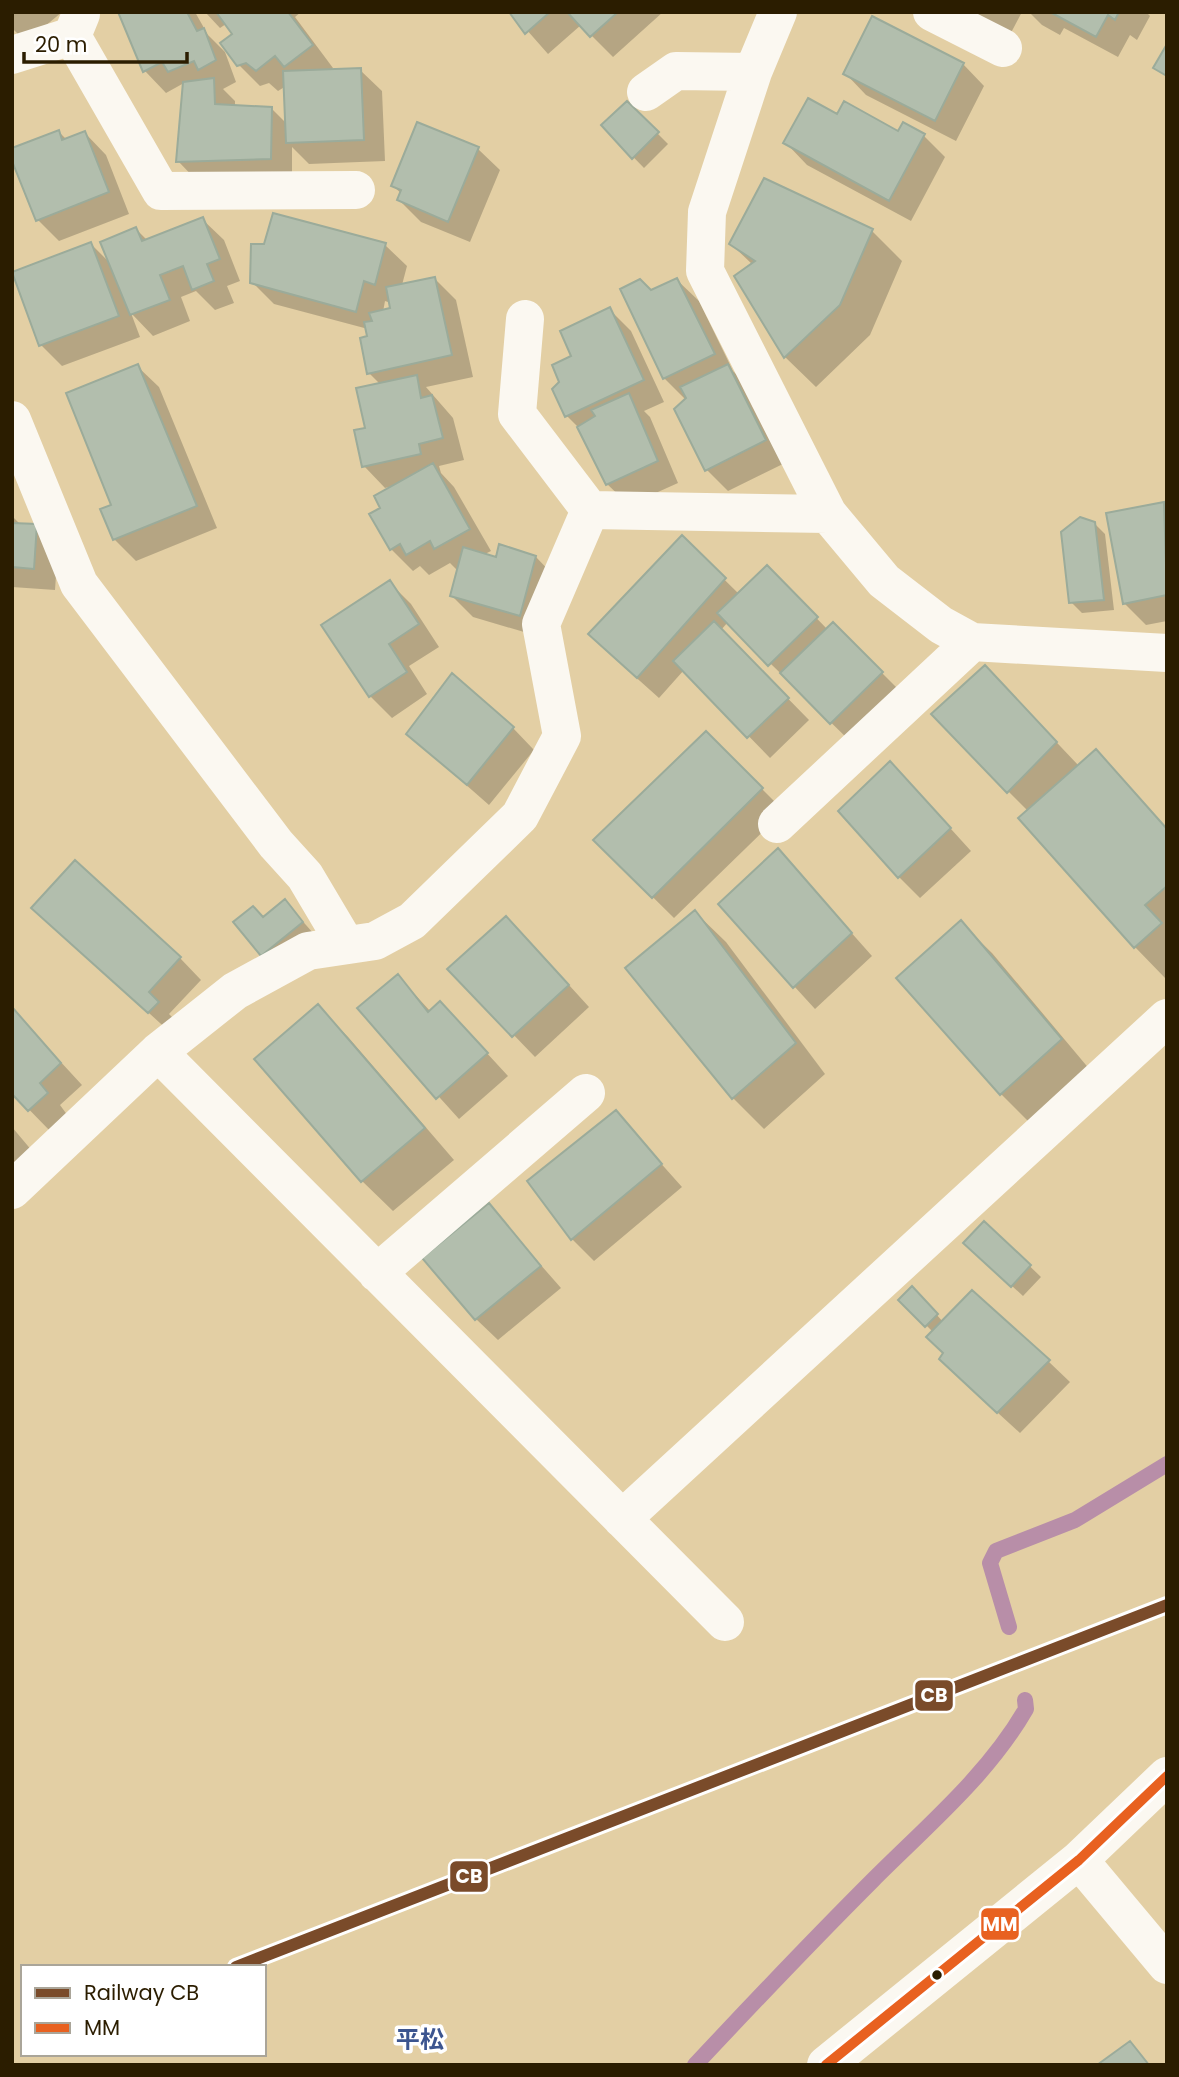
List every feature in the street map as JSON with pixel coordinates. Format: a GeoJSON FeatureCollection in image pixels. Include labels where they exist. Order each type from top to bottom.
{"type":"FeatureCollection","features":[{"type":"Feature","properties":{"kind":"street"},"geometry":{"type":"LineString","coordinates":[[778,12],[753,72],[707,212],[705,271],[828,514],[884,581],[941,625],[972,642],[1167,653]]}},
{"type":"Feature","properties":{"kind":"street"},"geometry":{"type":"LineString","coordinates":[[932,12],[1003,48]]}},
{"type":"Feature","properties":{"kind":"street"},"geometry":{"type":"LineString","coordinates":[[12,55],[77,24],[161,191],[356,190]]}},
{"type":"Feature","properties":{"kind":"street"},"geometry":{"type":"LineString","coordinates":[[646,92],[676,71],[753,72]]}},
{"type":"Feature","properties":{"kind":"street"},"geometry":{"type":"LineString","coordinates":[[525,319],[517,414],[590,510]]}},
{"type":"Feature","properties":{"kind":"street"},"geometry":{"type":"LineString","coordinates":[[12,420],[79,584],[276,844],[305,876],[346,945]]}},
{"type":"Feature","properties":{"kind":"street"},"geometry":{"type":"LineString","coordinates":[[590,510],[828,514]]}},
{"type":"Feature","properties":{"kind":"street"},"geometry":{"type":"LineString","coordinates":[[12,1190],[158,1052],[235,991],[308,951],[375,941],[412,921],[520,816],[562,736],[541,624],[590,510]]}},
{"type":"Feature","properties":{"kind":"street"},"geometry":{"type":"LineString","coordinates":[[777,824],[972,642]]}},
{"type":"Feature","properties":{"kind":"street"},"geometry":{"type":"LineString","coordinates":[[622,1519],[1167,1018]]}},
{"type":"Feature","properties":{"kind":"street"},"geometry":{"type":"LineString","coordinates":[[158,1052],[725,1622]]}},
{"type":"Feature","properties":{"kind":"street"},"geometry":{"type":"LineString","coordinates":[[377,1273],[586,1093]]}},
{"type":"Feature","properties":{"kind":"street"},"geometry":{"type":"LineString","coordinates":[[826,2065],[1079,1860],[1167,1776]]}},
{"type":"Feature","properties":{"kind":"street"},"geometry":{"type":"LineString","coordinates":[[1079,1860],[1167,1965]]}},
{"type":"Feature","properties":{"kind":"building"},"geometry":{"type":"Polygon","coordinates":[[[118,12],[187,12],[197,31],[204,28],[216,60],[198,70],[194,61],[168,72],[162,62],[143,72],[118,12]]]}},
{"type":"Feature","properties":{"kind":"building"},"geometry":{"type":"Polygon","coordinates":[[[216,12],[288,12],[313,45],[284,67],[275,56],[256,71],[246,63],[237,66],[220,43],[232,34],[216,12]]]}},
{"type":"Feature","properties":{"kind":"building"},"geometry":{"type":"Polygon","coordinates":[[[509,12],[550,12],[525,34],[509,12]]]}},
{"type":"Feature","properties":{"kind":"building"},"geometry":{"type":"Polygon","coordinates":[[[567,12],[618,12],[590,37],[567,12]]]}},
{"type":"Feature","properties":{"kind":"building"},"geometry":{"type":"Polygon","coordinates":[[[1050,12],[1119,12],[1115,20],[1108,15],[1096,37],[1050,12]]]}},
{"type":"Feature","properties":{"kind":"building"},"geometry":{"type":"Polygon","coordinates":[[[872,16],[964,63],[935,121],[843,74],[872,16]]]}},
{"type":"Feature","properties":{"kind":"building"},"geometry":{"type":"Polygon","coordinates":[[[1167,44],[1167,76],[1153,68],[1167,44]]]}},
{"type":"Feature","properties":{"kind":"building"},"geometry":{"type":"Polygon","coordinates":[[[361,68],[364,140],[286,143],[283,71],[361,68]]]}},
{"type":"Feature","properties":{"kind":"building"},"geometry":{"type":"Polygon","coordinates":[[[214,78],[215,104],[272,107],[271,159],[176,162],[183,82],[214,78]]]}},
{"type":"Feature","properties":{"kind":"building"},"geometry":{"type":"Polygon","coordinates":[[[808,98],[837,114],[844,101],[898,131],[903,122],[925,134],[889,201],[783,143],[808,98]]]}},
{"type":"Feature","properties":{"kind":"building"},"geometry":{"type":"Polygon","coordinates":[[[627,101],[659,132],[632,159],[601,125],[627,101]]]}},
{"type":"Feature","properties":{"kind":"building"},"geometry":{"type":"Polygon","coordinates":[[[417,122],[479,147],[448,222],[397,200],[401,190],[391,186],[417,122]]]}},
{"type":"Feature","properties":{"kind":"building"},"geometry":{"type":"Polygon","coordinates":[[[59,130],[62,140],[85,131],[109,192],[36,221],[12,161],[12,148],[59,130]]]}},
{"type":"Feature","properties":{"kind":"building"},"geometry":{"type":"Polygon","coordinates":[[[764,178],[873,229],[840,305],[784,358],[734,276],[755,261],[729,244],[764,178]]]}},
{"type":"Feature","properties":{"kind":"building"},"geometry":{"type":"Polygon","coordinates":[[[273,213],[386,243],[375,285],[364,281],[356,312],[250,283],[251,244],[264,244],[273,213]]]}},
{"type":"Feature","properties":{"kind":"building"},"geometry":{"type":"Polygon","coordinates":[[[203,217],[220,259],[207,264],[214,281],[192,290],[183,266],[160,275],[170,300],[130,315],[100,242],[136,227],[142,241],[203,217]]]}},
{"type":"Feature","properties":{"kind":"building"},"geometry":{"type":"Polygon","coordinates":[[[91,242],[119,316],[39,346],[12,272],[91,242]]]}},
{"type":"Feature","properties":{"kind":"building"},"geometry":{"type":"Polygon","coordinates":[[[435,277],[452,355],[367,374],[360,338],[367,336],[364,322],[372,321],[369,313],[390,308],[386,287],[435,277]]]}},
{"type":"Feature","properties":{"kind":"building"},"geometry":{"type":"Polygon","coordinates":[[[677,278],[715,354],[663,379],[620,289],[640,279],[651,290],[677,278]]]}},
{"type":"Feature","properties":{"kind":"building"},"geometry":{"type":"Polygon","coordinates":[[[610,307],[644,380],[565,417],[552,389],[559,382],[552,365],[571,356],[560,331],[610,307]]]}},
{"type":"Feature","properties":{"kind":"building"},"geometry":{"type":"Polygon","coordinates":[[[138,364],[197,506],[113,540],[100,509],[111,505],[66,393],[138,364]]]}},
{"type":"Feature","properties":{"kind":"building"},"geometry":{"type":"Polygon","coordinates":[[[728,364],[766,440],[705,471],[674,409],[686,398],[680,387],[728,364]]]}},
{"type":"Feature","properties":{"kind":"building"},"geometry":{"type":"Polygon","coordinates":[[[417,375],[421,398],[432,395],[443,438],[419,444],[421,454],[362,467],[354,430],[365,428],[356,388],[417,375]]]}},
{"type":"Feature","properties":{"kind":"building"},"geometry":{"type":"Polygon","coordinates":[[[629,393],[658,461],[606,485],[577,427],[595,416],[591,410],[629,393]]]}},
{"type":"Feature","properties":{"kind":"building"},"geometry":{"type":"Polygon","coordinates":[[[433,463],[470,529],[434,549],[430,541],[406,555],[400,544],[390,550],[369,514],[380,508],[374,496],[433,463]]]}},
{"type":"Feature","properties":{"kind":"building"},"geometry":{"type":"Polygon","coordinates":[[[1164,502],[1167,595],[1123,604],[1106,513],[1164,502]]]}},
{"type":"Feature","properties":{"kind":"building"},"geometry":{"type":"Polygon","coordinates":[[[1080,517],[1095,522],[1104,600],[1069,603],[1061,532],[1080,517]]]}},
{"type":"Feature","properties":{"kind":"building"},"geometry":{"type":"Polygon","coordinates":[[[12,523],[37,524],[34,569],[12,567],[12,523]]]}},
{"type":"Feature","properties":{"kind":"building"},"geometry":{"type":"Polygon","coordinates":[[[682,535],[726,578],[637,678],[588,634],[682,535]]]}},
{"type":"Feature","properties":{"kind":"building"},"geometry":{"type":"Polygon","coordinates":[[[499,544],[536,556],[520,616],[450,596],[463,547],[496,557],[499,544]]]}},
{"type":"Feature","properties":{"kind":"building"},"geometry":{"type":"Polygon","coordinates":[[[767,565],[818,617],[768,666],[717,613],[767,565]]]}},
{"type":"Feature","properties":{"kind":"building"},"geometry":{"type":"Polygon","coordinates":[[[390,580],[419,624],[389,644],[407,672],[369,697],[321,625],[390,580]]]}},
{"type":"Feature","properties":{"kind":"building"},"geometry":{"type":"Polygon","coordinates":[[[714,621],[789,698],[747,738],[673,661],[714,621]]]}},
{"type":"Feature","properties":{"kind":"building"},"geometry":{"type":"Polygon","coordinates":[[[833,622],[883,672],[830,724],[780,673],[833,622]]]}},
{"type":"Feature","properties":{"kind":"building"},"geometry":{"type":"Polygon","coordinates":[[[985,665],[1057,742],[1007,793],[931,714],[985,665]]]}},
{"type":"Feature","properties":{"kind":"building"},"geometry":{"type":"Polygon","coordinates":[[[452,673],[514,727],[467,785],[406,734],[452,673]]]}},
{"type":"Feature","properties":{"kind":"building"},"geometry":{"type":"Polygon","coordinates":[[[706,731],[763,788],[652,898],[593,840],[706,731]]]}},
{"type":"Feature","properties":{"kind":"building"},"geometry":{"type":"Polygon","coordinates":[[[1096,749],[1167,829],[1167,886],[1145,905],[1162,923],[1134,948],[1018,818],[1096,749]]]}},
{"type":"Feature","properties":{"kind":"building"},"geometry":{"type":"Polygon","coordinates":[[[890,761],[951,828],[898,878],[838,811],[890,761]]]}},
{"type":"Feature","properties":{"kind":"building"},"geometry":{"type":"Polygon","coordinates":[[[778,848],[852,933],[793,988],[718,904],[778,848]]]}},
{"type":"Feature","properties":{"kind":"building"},"geometry":{"type":"Polygon","coordinates":[[[75,860],[181,957],[149,992],[159,1002],[148,1013],[31,908],[75,860]]]}},
{"type":"Feature","properties":{"kind":"building"},"geometry":{"type":"Polygon","coordinates":[[[285,899],[303,922],[261,956],[233,922],[253,906],[263,917],[285,899]]]}},
{"type":"Feature","properties":{"kind":"building"},"geometry":{"type":"Polygon","coordinates":[[[695,910],[796,1043],[732,1099],[625,968],[695,910]]]}},
{"type":"Feature","properties":{"kind":"building"},"geometry":{"type":"Polygon","coordinates":[[[506,916],[569,985],[512,1037],[447,969],[506,916]]]}},
{"type":"Feature","properties":{"kind":"building"},"geometry":{"type":"Polygon","coordinates":[[[961,920],[1062,1039],[1000,1095],[896,978],[961,920]]]}},
{"type":"Feature","properties":{"kind":"building"},"geometry":{"type":"Polygon","coordinates":[[[398,974],[428,1012],[440,1001],[488,1053],[436,1099],[357,1008],[398,974]]]}},
{"type":"Feature","properties":{"kind":"building"},"geometry":{"type":"Polygon","coordinates":[[[318,1004],[425,1128],[361,1182],[254,1059],[318,1004]]]}},
{"type":"Feature","properties":{"kind":"building"},"geometry":{"type":"Polygon","coordinates":[[[12,1007],[61,1063],[40,1083],[48,1093],[28,1111],[12,1094],[12,1007]]]}},
{"type":"Feature","properties":{"kind":"building"},"geometry":{"type":"Polygon","coordinates":[[[616,1110],[662,1164],[571,1240],[527,1181],[616,1110]]]}},
{"type":"Feature","properties":{"kind":"building"},"geometry":{"type":"Polygon","coordinates":[[[489,1203],[541,1266],[475,1320],[422,1258],[489,1203]]]}},
{"type":"Feature","properties":{"kind":"building"},"geometry":{"type":"Polygon","coordinates":[[[984,1221],[1031,1265],[1011,1287],[963,1243],[984,1221]]]}},
{"type":"Feature","properties":{"kind":"building"},"geometry":{"type":"Polygon","coordinates":[[[912,1286],[938,1314],[925,1327],[898,1300],[912,1286]]]}},
{"type":"Feature","properties":{"kind":"building"},"geometry":{"type":"Polygon","coordinates":[[[972,1290],[1050,1360],[997,1413],[939,1359],[943,1353],[926,1337],[972,1290]]]}},
{"type":"Feature","properties":{"kind":"building"},"geometry":{"type":"Polygon","coordinates":[[[1130,2041],[1149,2065],[1097,2065],[1130,2041]]]}},
{"type":"Feature","properties":{"kind":"waterway"},"geometry":{"type":"LineString","coordinates":[[1009,1627],[990,1563],[996,1551],[1075,1520],[1167,1464]]}},
{"type":"Feature","properties":{"kind":"waterway"},"geometry":{"type":"LineString","coordinates":[[695,2065],[828,1925],[975,1778],[1011,1733],[1026,1709],[1025,1700]]}},
{"type":"Feature","properties":{"kind":"rail line","name":"CB"},"geometry":{"type":"LineString","coordinates":[[241,1965],[1167,1605]]}},
{"type":"Feature","properties":{"kind":"transit line","name":"MM"},"geometry":{"type":"LineString","coordinates":[[826,2065],[1079,1860],[1167,1776]]}},
{"type":"Feature","properties":{"kind":"district","name":"平松"},"geometry":{"type":"Point","coordinates":[420,2040]}}]}
